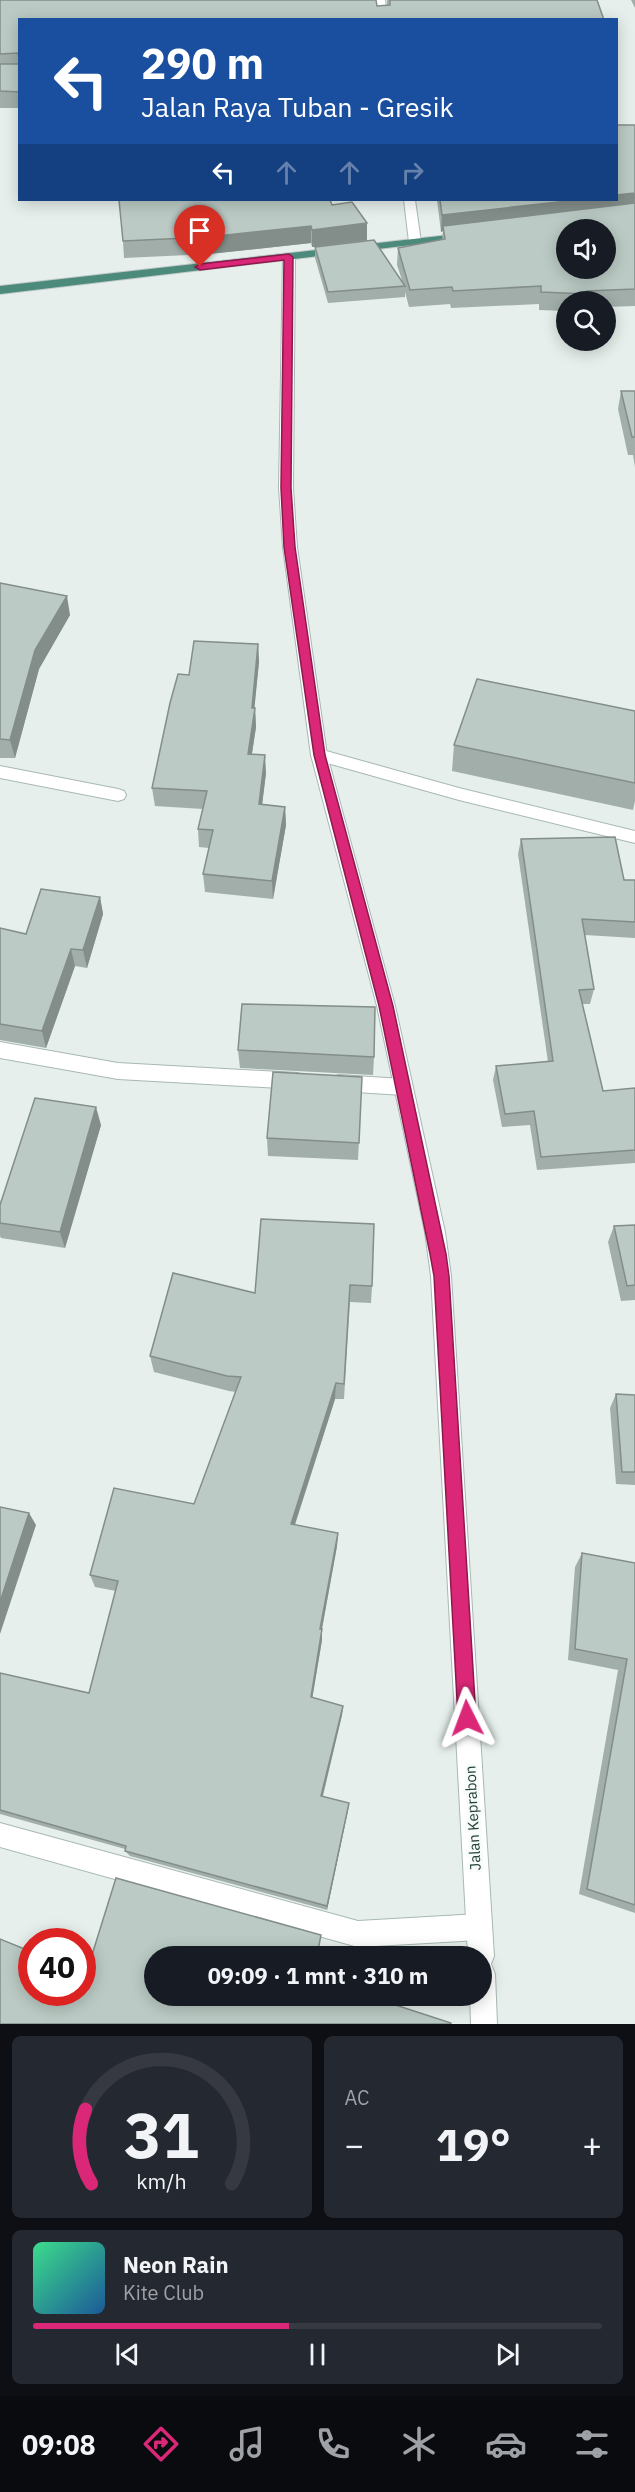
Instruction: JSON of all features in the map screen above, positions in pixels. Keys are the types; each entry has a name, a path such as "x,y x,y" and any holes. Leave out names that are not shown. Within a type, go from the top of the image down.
{"highway":[{"path":"0,290 474,235"}],"street":[{"path":"380,0 383,18"},
{"path":"409,201 415,242"},
{"name":"Jalan Keprabon","path":"289,257 286,488 290,547 320,755 386,1006 435,1232 441,1276 480,1946"},
{"path":"320,755 459,794 635,837"},
{"path":"0,772 118,795"},
{"path":"0,1050 118,1071 404,1087"},
{"path":"0,1835 358,1934 479,1927"},
{"path":"483,2006 484,2024"}],"building":[{"path":"0,0 376,0 377,6 390,5 390,0 597,0 603,18 18,18 18,53 0,54"},
{"path":"0,64 18,64 18,92 0,91"},
{"path":"618,125 635,125 635,193 618,195"},
{"path":"119,201 330,201 332,205 352,202 367,223 312,230 311,226 208,237 123,241"},
{"path":"440,201 567,201 442,215"},
{"path":"635,203 635,289 556,293 541,292 541,286 453,291 452,287 410,290 398,248 445,239 443,226"},
{"path":"374,240 405,286 328,292 315,247"},
{"path":"621,391 635,391 635,437 632,437"},
{"path":"0,583 67,596 35,650 10,740 0,739"},
{"path":"194,641 258,644 252,708 255,708 248,754 265,755 259,804 285,807 272,881 203,874 213,830 198,829 207,791 152,788 178,674 189,675"},
{"path":"477,679 635,711 635,783 454,745"},
{"path":"615,837 624,880 635,880 635,922 582,919 594,989 579,990 603,1091 635,1088 635,1150 541,1157 534,1111 505,1114 496,1066 553,1061 521,839"},
{"path":"41,889 100,897 83,950 71,949 42,1031 0,1024 0,928 26,934"},
{"path":"242,1004 375,1007 374,1057 238,1050"},
{"path":"273,1072 362,1077 359,1143 267,1138"},
{"path":"35,1098 96,1107 60,1232 0,1223 0,1205"},
{"path":"261,1219 374,1224 372,1286 350,1285 344,1384 336,1383 291,1524 338,1533 320,1629 322,1629 311,1697 343,1706 321,1796 349,1803 327,1906 125,1851 126,1846 0,1810 0,1673 89,1693 118,1581 90,1575 114,1488 194,1504 241,1377 227,1376 150,1356 173,1273 255,1293"},
{"path":"635,1225 635,1285 627,1286 614,1226"},
{"path":"616,1394 635,1395 635,1472 622,1472"},
{"path":"0,1507 29,1513 0,1602"},
{"path":"582,1553 635,1563 635,1905 587,1889 627,1659 575,1649"},
{"path":"116,1878 321,1935 319,1946 144,1946 144,2006 399,2006 451,2024 0,2024 0,1939 18,1946 18,2006 96,2006 96,1942"}],"route":[{"path":"200,267 289,257 286,488 290,547 320,755 386,1006 435,1232 441,1276 467,1718"}]}
